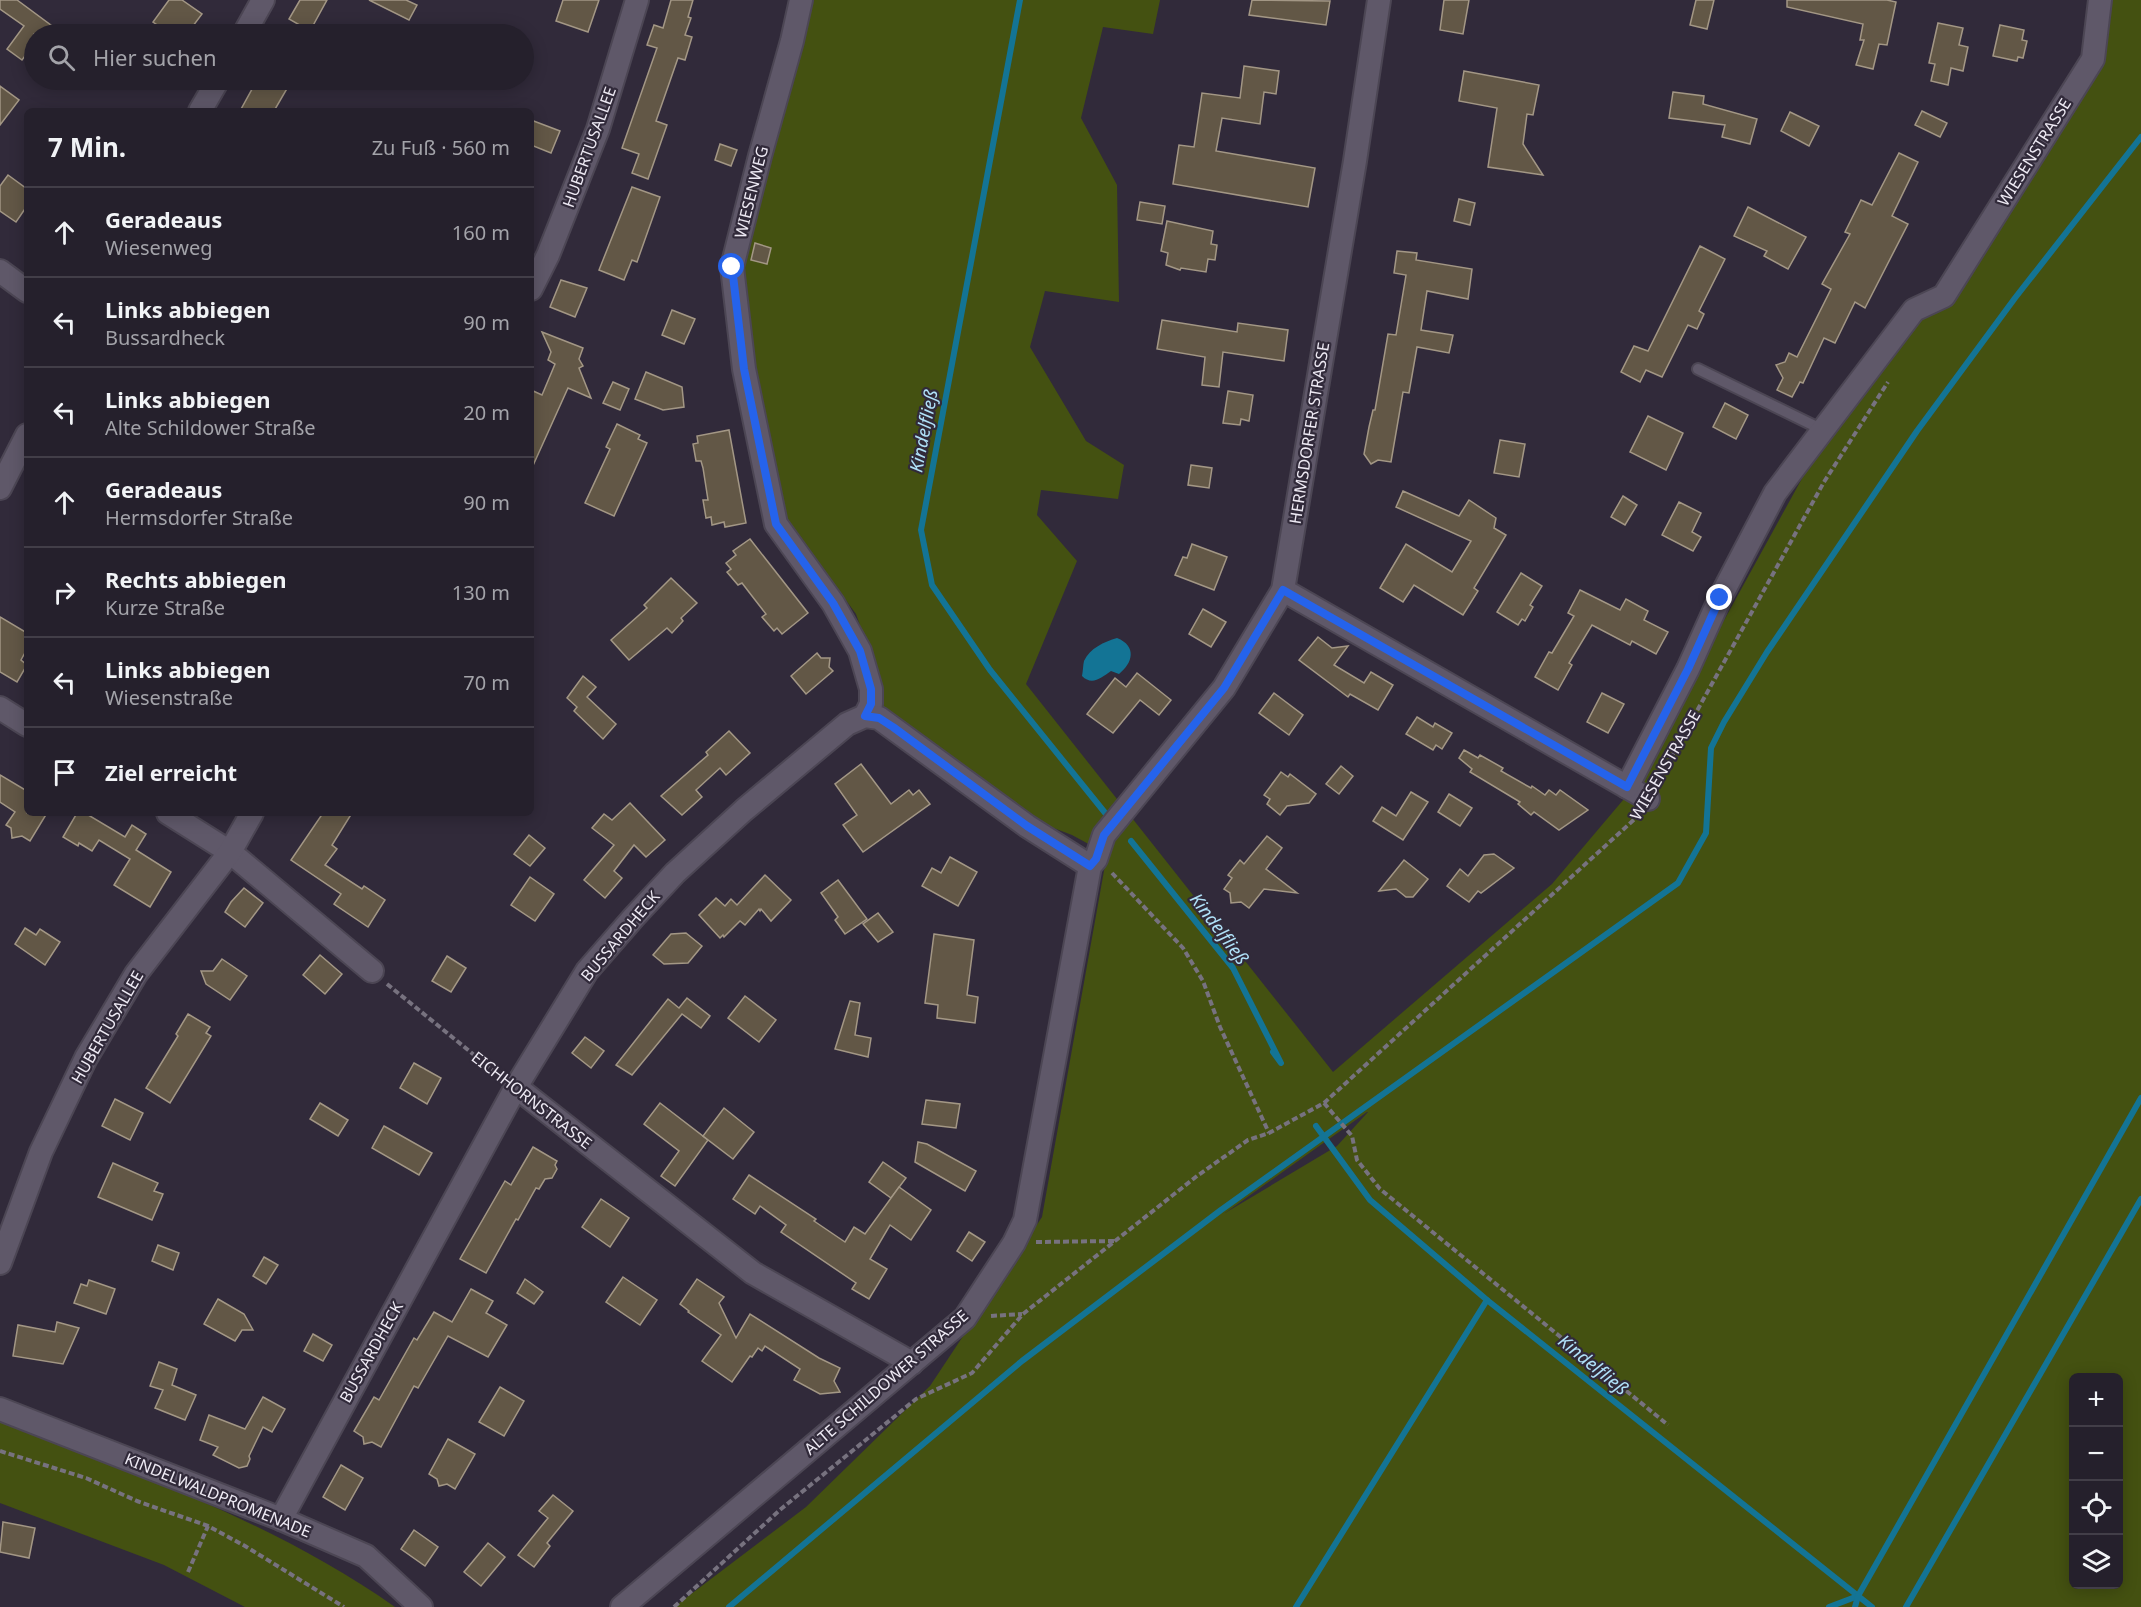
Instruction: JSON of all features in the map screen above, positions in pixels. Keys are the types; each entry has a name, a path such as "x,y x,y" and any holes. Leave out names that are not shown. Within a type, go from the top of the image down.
{"street":[{"path":"249,24 262,0"},
{"name":"HUBERTUSALLEE","path":"534,284 548,255 598,129 637,0"},
{"name":"WIESENWEG","path":"801,0 732,267 744,369 776,524 833,603 860,651 871,689 871,704 865,716"},
{"name":"HERMSDORFER STRASSE","path":"1123,811 1224,688 1283,590 1355,161 1379,0"},
{"name":"WIESENSTRASSE","path":"1627,787 1688,669 1720,598 1775,493 1914,309 1944,296 2093,59 2100,0"},
{"path":"202,108 212,90"},
{"path":"0,271 24,289"},
{"path":"0,488 24,441"},
{"path":"1283,590 1648,799"},
{"path":"0,708 24,723"},
{"path":"865,716 879,718 1027,826 1093,862"},
{"name":"BUSSARDHECK","path":"281,1519 516,1087 587,971 675,873 744,810 847,724 865,716"},
{"name":"ALTE SCHILDOWER STRASSE","path":"622,1607 965,1318 1014,1243 1025,1220 1032,1189 1093,862 1104,835 1123,811"},
{"path":"173,816 230,852 372,971"},
{"name":"HUBERTUSALLEE","path":"0,1263 41,1152 86,1058 136,974 230,852 250,816"},
{"name":"EICHHORNSTRASSE","path":"516,1087 753,1273 912,1363"},
{"name":"KINDELWALDPROMENADE","path":"0,1409 281,1519 366,1556 421,1607"}],"lane":[{"path":"1698,369 1823,430"}],"path":[{"name":"WIESENSTRASSE","path":"674,1607 782,1509 916,1399 972,1373 1023,1314 1197,1176 1248,1140 1269,1133 1324,1103 1636,819 1824,482 1889,382"},
{"path":"1093,862 1128,888 1183,948 1203,981 1220,1027 1269,1133"},
{"name":"EICHHORNSTRASSE","path":"372,971 505,1081 516,1087"},
{"path":"1324,1103 1352,1136 1357,1160 1380,1189 1668,1425"},
{"path":"1014,1243 1116,1241"},
{"path":"0,1451 86,1478 137,1501 208,1526 344,1607"},
{"path":"188,1572 208,1526"}],"green space":[{"path":"804,0 1160,0 1153,34 1103,27 1081,118 1117,185 1119,302 1045,291 1030,347 1086,441 1124,465 1118,499 1041,490 1037,515 1077,561 1026,684 1333,1072 1552,884 1629,793 1827,433 1915,313 1945,306 2100,60 2097,0 2141,0 2141,1607 674,1607 806,1507 930,1386 1042,1217 1107,854 1072,835 1035,821 881,708 870,654 856,614 780,510 740,307 740,263","holes":["1368,1112 1337,1146 1225,1213"]},
{"path":"0,1421 102,1460 253,1525 349,1577 395,1607 245,1607 164,1565 0,1503"}],"water":[{"path":"1117,638 1128,645 1130,650 1130,660 1124,670 1119,674 1111,671 1093,681 1082,676 1084,661 1090,652"}],"building":[{"path":"0,0 17,0 49,24 24,24 24,26 0,9"},
{"path":"169,0 182,0 202,14 194,24 156,24 153,22"},
{"path":"300,0 327,0 314,24 298,24 289,19"},
{"path":"369,0 406,0 417,5 409,20"},
{"path":"563,0 599,0 588,32 556,21"},
{"path":"671,0 693,0 688,17 691,18 685,35 692,37 685,60 678,58 656,121 667,125 648,179 632,173 639,154 622,148 657,48 647,45 654,25 663,28"},
{"path":"1252,0 1330,1 1326,25 1249,15"},
{"path":"1444,0 1469,0 1463,34 1440,30"},
{"path":"1696,0 1714,0 1707,29 1690,25"},
{"path":"1787,0 1887,0 1896,2 1887,45 1879,44 1873,69 1856,65 1864,40 1860,40 1863,24 1787,7"},
{"path":"1938,23 1963,28 1959,45 1968,47 1963,71 1951,68 1948,85 1931,81 1935,64 1929,63"},
{"path":"2000,25 2024,30 2022,40 2027,41 2023,58 2018,57 2017,61 1993,56"},
{"path":"24,26 24,57 22,60 7,49"},
{"path":"1244,66 1279,71 1276,94 1264,92 1260,124 1222,118 1216,151 1315,168 1308,207 1173,184 1179,145 1194,147 1202,93 1240,98"},
{"path":"1464,71 1539,85 1533,115 1527,114 1523,144 1543,175 1488,167 1497,108 1459,101"},
{"path":"0,86 19,100 0,125"},
{"path":"252,90 286,90 276,108 242,108"},
{"path":"1673,92 1704,96 1703,104 1757,119 1750,144 1722,137 1725,125 1669,118"},
{"path":"1922,111 1947,123 1940,137 1915,125"},
{"path":"1790,112 1819,126 1809,146 1781,131"},
{"path":"534,121 560,131 551,153 534,146"},
{"path":"720,144 737,150 731,166 715,160"},
{"path":"1899,153 1918,162 1892,216 1908,224 1865,308 1855,302 1835,343 1824,338 1803,383 1800,382 1792,397 1777,390 1783,378 1776,365 1785,362 1789,353 1797,357 1831,289 1822,284 1850,234 1845,232 1861,200 1872,205"},
{"path":"8,175 24,187 24,210 16,222 0,211 0,186"},
{"path":"632,187 660,197 637,262 632,260 624,280 599,270"},
{"path":"1459,199 1475,203 1470,225 1454,221"},
{"path":"1140,202 1165,206 1162,224 1137,220"},
{"path":"1748,207 1806,237 1788,269 1764,256 1767,251 1734,236"},
{"path":"1167,221 1213,231 1211,244 1217,245 1215,260 1208,259 1206,272 1181,268 1180,270 1166,265 1168,253 1161,251"},
{"path":"755,243 771,248 767,264 751,260"},
{"path":"1700,246 1725,259 1699,311 1704,314 1697,329 1688,325 1662,377 1646,370 1640,382 1621,372 1634,346 1648,351"},
{"path":"1397,251 1417,253 1416,260 1472,269 1468,299 1427,291 1421,330 1453,335 1449,353 1417,347 1409,393 1403,392 1391,462 1378,460 1371,464 1364,454 1369,427 1373,410 1375,410 1388,334 1396,335 1406,275 1394,273"},
{"path":"561,280 587,288 575,317 550,307"},
{"path":"672,310 695,319 684,344 662,335"},
{"path":"1162,320 1237,332 1238,323 1288,330 1284,361 1223,352 1219,387 1202,385 1205,357 1157,349"},
{"path":"542,332 583,348 579,359 583,366 579,368 591,398 568,388 534,463 534,391 542,395 555,364 548,360 551,352"},
{"path":"646,372 682,387 684,407 663,410 635,399"},
{"path":"613,382 629,389 620,410 603,403"},
{"path":"1228,391 1253,395 1249,421 1241,419 1240,425 1223,423"},
{"path":"1725,403 1748,415 1736,439 1713,427"},
{"path":"1648,416 1683,433 1666,470 1630,452"},
{"path":"617,424 640,435 638,439 647,443 614,516 585,503 610,449 606,447"},
{"path":"729,430 746,523 725,527 724,522 712,525 711,517 706,518 703,500 708,500 703,468 701,461 696,461 693,444 698,443 697,436"},
{"path":"1500,440 1525,444 1519,477 1494,473"},
{"path":"1191,465 1212,468 1209,488 1188,485"},
{"path":"1403,491 1459,516 1469,500 1496,518 1494,528 1506,535 1474,588 1478,591 1463,615 1414,585 1403,602 1380,588 1406,544 1452,572 1471,541 1396,507"},
{"path":"1623,496 1637,505 1625,525 1611,517"},
{"path":"1679,502 1701,513 1692,532 1701,537 1693,551 1662,535"},
{"path":"750,539 808,613 782,634 777,628 774,631 762,617 766,614 742,583 738,585 727,572 731,569 726,563 736,555 733,551"},
{"path":"1192,544 1227,557 1214,590 1175,575 1183,557 1187,558"},
{"path":"1521,573 1542,586 1530,605 1533,607 1525,621 1522,619 1518,625 1497,612"},
{"path":"671,578 697,603 681,618 683,621 672,633 667,628 629,660 611,640 647,608 644,605"},
{"path":"1580,590 1620,610 1626,599 1648,611 1644,620 1668,632 1656,654 1632,641 1630,645 1592,625 1569,663 1572,665 1558,690 1535,677 1574,616 1568,613"},
{"path":"1203,609 1226,622 1211,647 1189,634"},
{"path":"0,617 24,631 24,654 21,660 24,662 24,670 17,682 0,672"},
{"path":"1318,637 1332,648 1348,646 1334,665 1364,683 1371,672 1393,685 1378,710 1350,694 1348,697 1299,660"},
{"path":"817,653 821,658 830,658 829,667 833,671 806,694 791,676"},
{"path":"1137,673 1171,700 1159,715 1140,700 1113,733 1087,714 1115,678 1126,687"},
{"path":"583,676 596,687 587,697 616,724 603,739 574,711 577,707 567,698"},
{"path":"1274,693 1303,715 1289,735 1259,713"},
{"path":"1602,693 1624,704 1608,733 1587,722"},
{"path":"1417,717 1433,727 1435,723 1452,733 1442,749 1436,745 1433,750 1406,734"},
{"path":"729,731 750,753 726,775 720,768 696,790 702,797 682,815 661,796 708,755 706,752"},
{"path":"1464,750 1478,758 1480,755 1503,768 1501,771 1545,795 1549,790 1556,795 1560,790 1588,810 1559,830 1534,812 1531,815 1518,804 1520,802 1470,772 1472,769 1459,758"},
{"path":"861,764 891,804 909,790 913,795 919,790 930,804 863,852 843,825 857,815 835,784"},
{"path":"1341,766 1353,776 1339,794 1326,784"},
{"path":"1281,772 1288,777 1290,774 1316,794 1309,803 1287,806 1280,815 1267,804 1270,799 1264,795"},
{"path":"0,775 24,789 24,816 45,816 30,841 22,836 12,838 11,828 6,825 15,812 0,802"},
{"path":"1411,792 1428,802 1403,840 1373,821 1382,807 1396,816"},
{"path":"1449,794 1472,808 1460,826 1438,812"},
{"path":"630,803 665,840 646,857 634,845 614,871 622,878 605,898 584,880 614,845 592,828 604,814 612,820"},
{"path":"75,816 90,816 125,837 132,825 146,834 136,850 171,872 150,907 114,885 130,859 99,840 92,851 63,837"},
{"path":"321,816 350,816 332,845 337,849 325,865 362,889 364,886 385,900 368,927 334,904 341,894 291,860"},
{"path":"529,835 545,848 530,866 514,854"},
{"path":"1267,836 1282,848 1266,869 1297,893 1264,889 1249,908 1241,902 1231,903 1230,893 1224,889 1232,878 1228,875 1240,860 1244,864"},
{"path":"1494,854 1514,868 1481,893 1478,891 1469,902 1447,886 1460,869 1468,876 1484,855"},
{"path":"950,857 977,872 958,906 922,886 932,868 941,873"},
{"path":"1404,860 1428,879 1413,897 1406,897 1396,889 1379,891"},
{"path":"765,875 791,900 771,921 759,909 745,925 740,921 724,937 723,935 720,938 699,915 716,898 725,906 731,899 737,905"},
{"path":"530,877 554,894 535,921 511,905"},
{"path":"838,880 867,919 845,934 835,920 838,917 821,893"},
{"path":"244,888 263,903 245,927 225,912"},
{"path":"878,913 893,932 878,942 863,924"},
{"path":"25,928 36,935 40,929 60,942 45,965 15,944"},
{"path":"686,933 702,946 688,963 664,964 653,955 671,934"},
{"path":"934,934 974,940 967,995 978,997 975,1023 937,1018 938,1005 925,1003"},
{"path":"320,955 342,974 325,994 303,975"},
{"path":"447,956 466,968 451,992 432,981"},
{"path":"222,959 247,976 230,1000 206,984 201,971 213,971"},
{"path":"745,996 776,1020 759,1042 728,1018"},
{"path":"687,998 710,1016 701,1028 682,1014 632,1075 616,1065 668,999 679,1008"},
{"path":"850,1001 860,1003 855,1035 871,1038 868,1057 835,1049"},
{"path":"188,1014 210,1027 206,1033 211,1036 170,1103 146,1088 178,1036 176,1034"},
{"path":"585,1037 604,1051 591,1068 572,1053"},
{"path":"414,1063 441,1078 427,1104 400,1088"},
{"path":"115,1099 143,1113 130,1140 102,1126"},
{"path":"926,1100 960,1104 956,1128 922,1124"},
{"path":"320,1103 348,1120 338,1136 310,1119"},
{"path":"660,1103 708,1140 675,1186 661,1176 679,1151 644,1124"},
{"path":"724,1108 754,1132 733,1159 703,1136"},
{"path":"384,1126 432,1153 419,1175 372,1148"},
{"path":"918,1142 927,1144 976,1171 965,1191 915,1162"},
{"path":"533,1147 557,1161 555,1165 557,1169 552,1178 545,1179 539,1189 536,1188 486,1273 460,1259 505,1181 511,1185"},
{"path":"883,1162 906,1178 891,1198 869,1182"},
{"path":"113,1163 158,1183 154,1191 163,1194 152,1220 98,1197"},
{"path":"749,1175 816,1219 814,1221 845,1242 854,1227 865,1234 899,1187 931,1210 911,1240 890,1225 870,1259 887,1269 869,1299 852,1289 856,1283 781,1232 786,1225 760,1206 755,1214 733,1199"},
{"path":"601,1199 629,1218 610,1247 582,1227"},
{"path":"969,1232 985,1242 972,1261 957,1251"},
{"path":"158,1245 179,1253 173,1270 152,1261"},
{"path":"264,1257 278,1265 266,1284 253,1276"},
{"path":"623,1277 657,1300 640,1325 606,1302"},
{"path":"525,1279 543,1292 534,1304 517,1293"},
{"path":"697,1279 724,1297 719,1303 736,1338 750,1314 819,1358 840,1368 834,1381 840,1392 820,1394 794,1380 800,1369 765,1346 762,1351 758,1348 752,1357 750,1356 732,1382 702,1361 721,1335 680,1304"},
{"path":"89,1280 115,1289 106,1314 74,1303 81,1284 87,1286"},
{"path":"471,1289 493,1301 486,1313 507,1325 488,1357 448,1336 418,1388 414,1386 381,1447 372,1442 364,1444 363,1437 354,1431 374,1397 379,1400 414,1338 417,1340 434,1312 452,1322"},
{"path":"218,1299 244,1314 253,1330 242,1330 235,1341 204,1324"},
{"path":"57,1322 79,1328 63,1364 13,1356 18,1325 55,1332"},
{"path":"313,1334 332,1345 323,1361 304,1351"},
{"path":"159,1362 177,1369 172,1385 196,1395 185,1420 155,1408 163,1390 150,1386"},
{"path":"500,1387 524,1401 504,1436 479,1422"},
{"path":"263,1397 285,1409 272,1432 263,1427 249,1456 247,1466 239,1468 213,1455 218,1447 200,1440 209,1415 245,1429"},
{"path":"448,1439 475,1454 455,1489 447,1484 439,1486 437,1479 429,1474"},
{"path":"341,1465 363,1478 345,1510 323,1497"},
{"path":"553,1495 573,1511 547,1543 550,1546 534,1567 518,1555 548,1518 539,1511"},
{"path":"3,1522 35,1528 29,1558 0,1552"},
{"path":"414,1530 438,1547 425,1566 401,1549"},
{"path":"488,1543 505,1557 481,1586 464,1572"}],"waterway":[{"name":"Kindelfließ","path":"1020,0 921,530 932,585 990,670 1106,814"},
{"path":"729,1607 1022,1361 1221,1210 1678,883 1706,833 1711,748 1724,722 1767,652 1917,431 2015,298 2141,137"},
{"name":"Kindelfließ","path":"1131,841 1233,968 1281,1063 1273,1052"},
{"path":"1855,1607 1858,1596 2141,1098"},
{"name":"Kindelfließ","path":"1316,1126 1370,1200 1487,1300 1872,1607"},
{"path":"1906,1607 2141,1199"},
{"path":"1296,1607 1487,1300"},
{"path":"1829,1607 1858,1596"}],"route":[{"path":"732,267 744,369 773,514 776,524 833,603 860,651 871,689 871,704 865,716 879,718 893,727 1027,826 1090,866 1096,859 1104,835 1224,688 1283,590 1627,787 1688,669 1720,598"}]}
